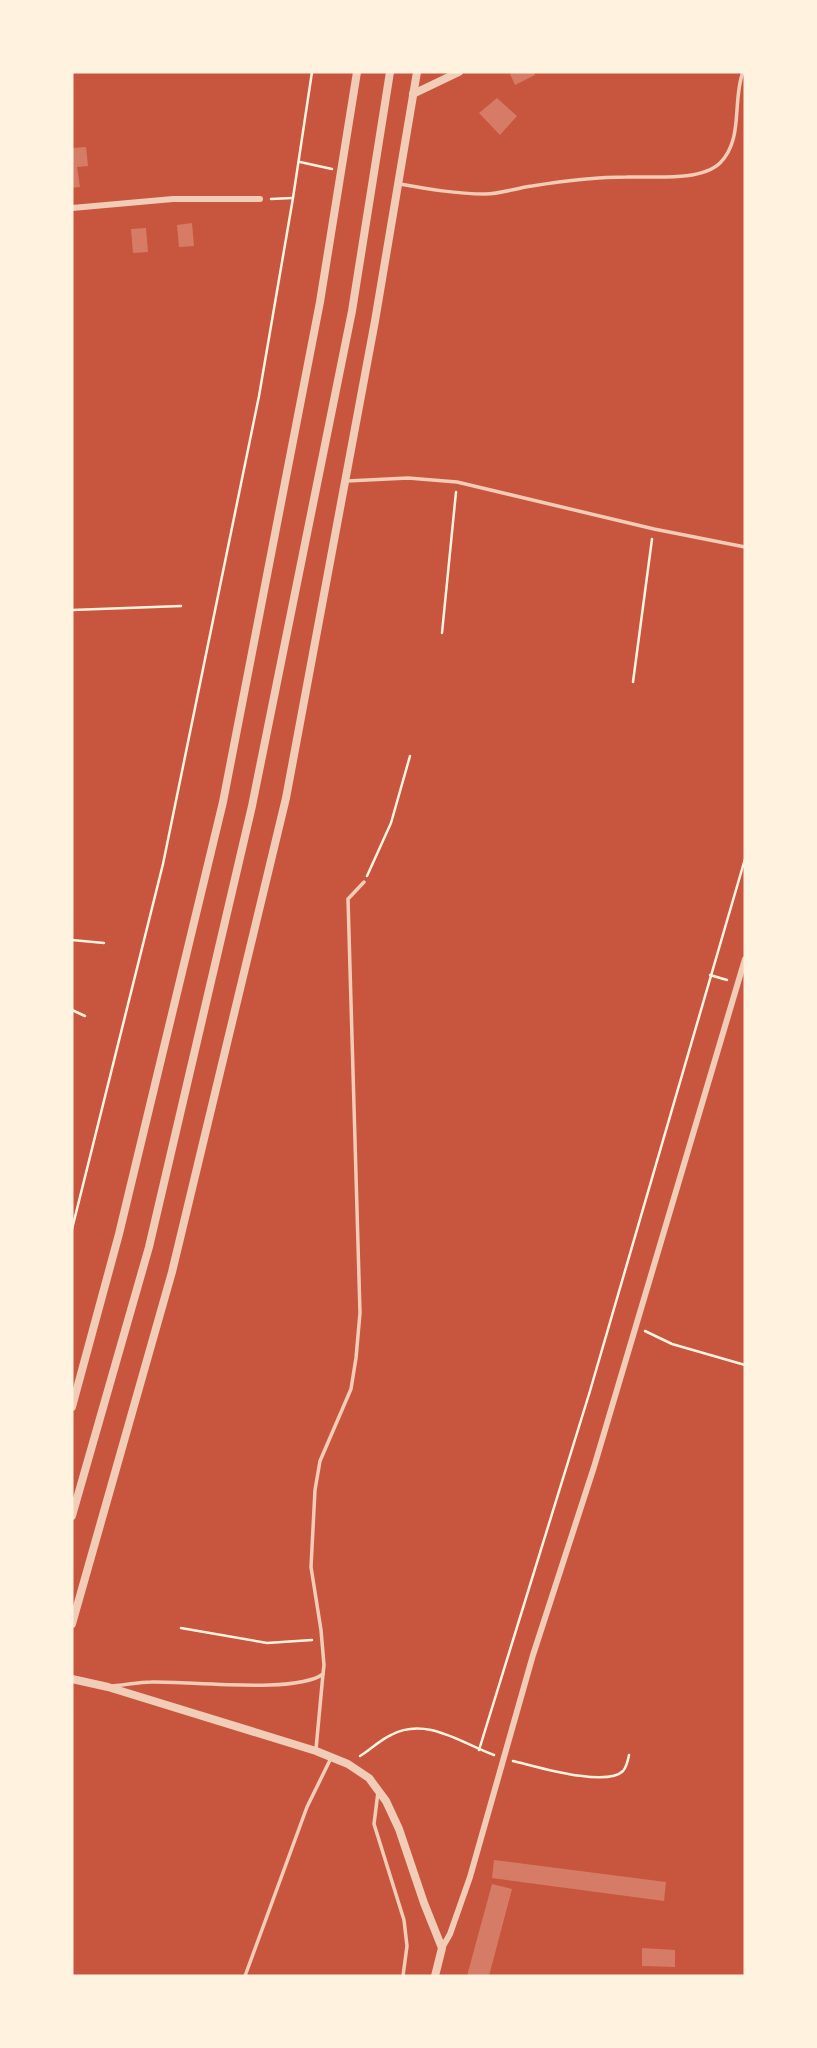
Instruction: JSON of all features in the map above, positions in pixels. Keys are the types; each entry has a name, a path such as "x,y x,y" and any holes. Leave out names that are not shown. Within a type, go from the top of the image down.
{"street":[{"path":"72,1407 119,1234 223,802 317,316 357,72"},
{"path":"72,1516 149,1247 252,806 352,311 390,72"},
{"path":"72,1624 172,1272 280,825 345,481 417,72"},
{"path":"413,94 459,72"},
{"path":"72,208 173,199 260,199"},
{"path":"435,1976 442,1948 450,1934 470,1877 533,1655 594,1467 745,959"},
{"path":"72,1679 108,1687 332,1756 369,1778 386,1801 399,1829 442,1948"}],"lane":[{"path":"398,184 441,192 486,194 581,179 676,177 705,172 719,164 727,153 736,123 743,72"},
{"path":"345,481 408,478 457,482 654,529 745,547"},
{"path":"316,1751 323,1674 322,1639 311,1567 315,1490 320,1461 351,1389 360,1313 348,899 364,882"},
{"path":"108,1687 149,1682 254,1685 305,1683 316,1680 323,1674"},
{"path":"245,1976 307,1807 332,1756"},
{"path":"378,1790 374,1824 404,1920 407,1946 403,1976"}],"path":[{"path":"72,1229 163,864 259,396 312,72"},
{"path":"299,162 342,171"},
{"path":"260,199 293,198"},
{"path":"442,634 457,482"},
{"path":"633,682 654,529"},
{"path":"72,610 181,606"},
{"path":"364,882 390,824 410,756"},
{"path":"479,1750 590,1391 745,859"},
{"path":"72,940 104,943"},
{"path":"710,975 738,983"},
{"path":"72,1010 85,1016"},
{"path":"636,1326 672,1344 745,1365"},
{"path":"181,1628 267,1643 322,1639"},
{"path":"348,1764 392,1734 417,1728 443,1733 503,1759 569,1775 616,1775 623,1771 629,1755"}],"building":[{"path":"534,72 535,75 515,85 510,74"},
{"path":"497,98 517,116 500,135 479,113"},
{"path":"86,147 88,166 77,167 80,187 72,188 72,148"},
{"path":"192,223 194,246 179,247 177,225"},
{"path":"146,228 148,252 133,253 131,229"},
{"path":"494,1860 666,1882 664,1901 492,1878"},
{"path":"492,1884 512,1889 489,1976 467,1976"},
{"path":"642,1948 675,1950 675,1967 642,1966"}]}
